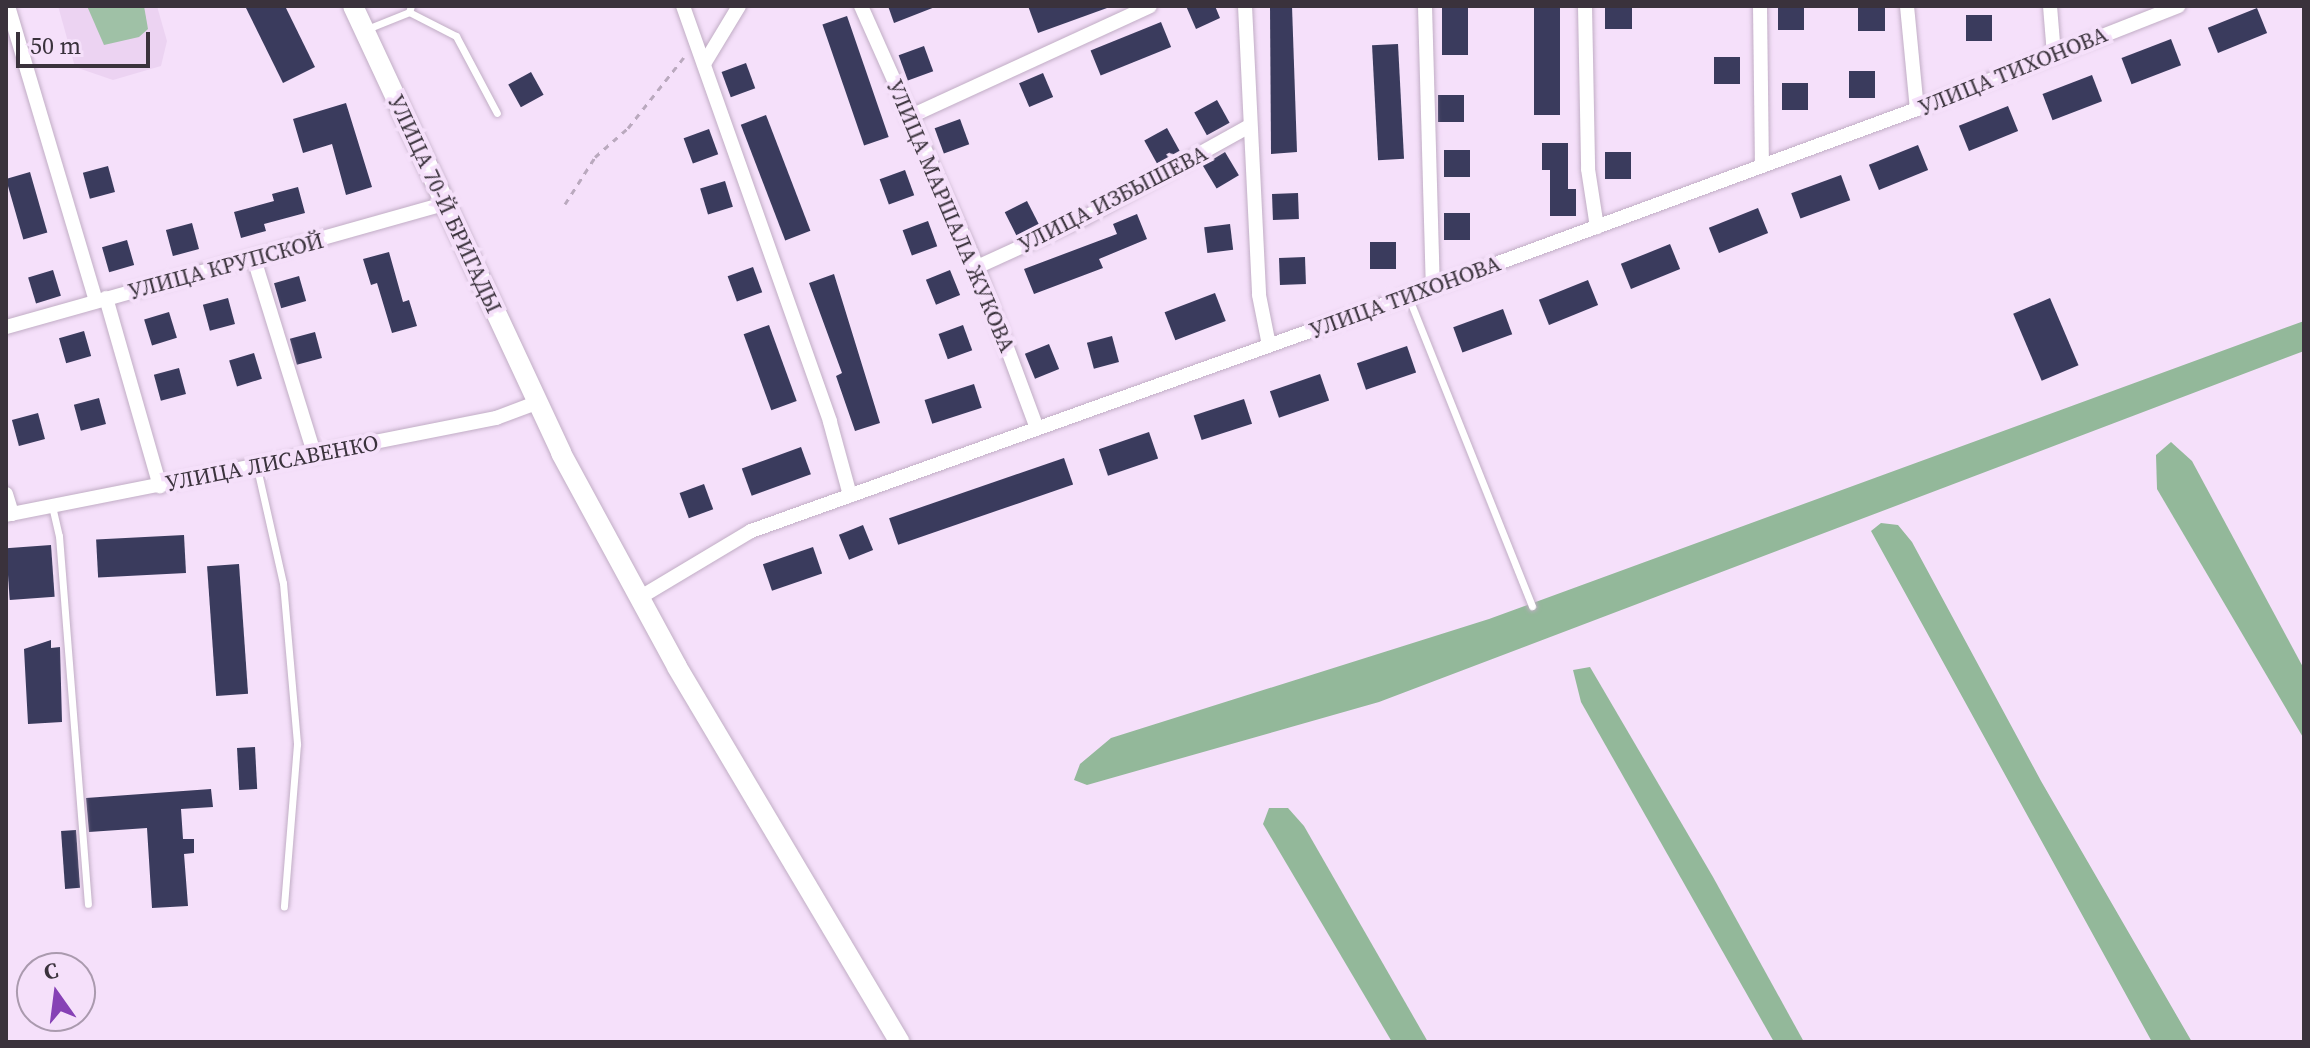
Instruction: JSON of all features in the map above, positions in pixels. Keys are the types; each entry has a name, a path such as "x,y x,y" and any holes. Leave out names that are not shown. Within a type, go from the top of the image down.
{"main road":[{"name":"УЛИЦА 70-Й БРИГАДЫ","path":"353,6 536,403 639,598 900,1042"}],"street":[{"path":"8,6 160,486"},
{"path":"683,6 826,408 850,495"},
{"path":"704,64 739,6"},
{"name":"УЛИЦА МАРШАЛА ЖУКОВА","path":"861,6 977,267 1037,428"},
{"path":"909,117 1150,6"},
{"path":"1245,6 1248,127 1259,295 1269,345"},
{"path":"1425,6 1433,287"},
{"path":"1585,6 1588,169 1597,227"},
{"path":"1760,6 1762,166"},
{"path":"1907,6 1917,109"},
{"path":"2050,6 2054,55"},
{"name":"УЛИЦА ТИХОНОВА","path":"639,598 719,546 850,495 1597,227 1917,109 2178,6"},
{"name":"УЛИЦА ИЗБЫШЕВА","path":"977,267 1086,217 1248,127"},
{"name":"УЛИЦА КРУПСКОЙ","path":"6,327 445,204"},
{"path":"254,259 315,456"},
{"name":"УЛИЦА ЛИСАВЕНКО","path":"9,514 257,468 496,418 536,403"},
{"path":"6,494 9,514"}],"lane":[{"path":"364,30 410,9 456,36 497,113"},
{"path":"1408,296 1532,606"},
{"path":"257,468 283,583 297,744 284,906"},
{"path":"52,506 59,536 88,904"}],"path":[{"path":"565,204 595,157 628,128 696,42"}],"shaded area":[{"path":"58,6 157,6 167,41 161,66 113,80 75,67"}],"green space":[{"path":"87,6 144,6 148,29 139,37 104,45"},
{"path":"2304,321 2304,351 1379,702 1087,785 1074,780 1080,764 1111,738 1489,619"},
{"path":"2171,442 2192,461 2304,669 2304,739 2157,489 2156,455"},
{"path":"1881,523 1898,525 1912,542 2041,781 2192,1042 2152,1042 1871,531"},
{"path":"1590,667 1713,877 1804,1042 1774,1042 1581,702 1573,670"},
{"path":"1269,808 1288,808 1304,826 1428,1042 1392,1042 1263,824"}],"building":[{"path":"245,6 285,6 315,67 283,83"},
{"path":"888,6 935,6 935,7 894,23"},
{"path":"1028,6 1107,6 1107,8 1038,33"},
{"path":"1186,6 1215,6 1220,18 1196,29"},
{"path":"1270,6 1292,6 1297,152 1271,154"},
{"path":"1442,6 1468,6 1468,55 1442,55"},
{"path":"1534,6 1560,6 1560,115 1534,115"},
{"path":"1605,6 1632,6 1632,29 1605,29"},
{"path":"1778,6 1804,6 1804,30 1778,30"},
{"path":"1858,6 1885,6 1885,31 1858,31"},
{"path":"2257,8 2267,33 2218,53 2208,28"},
{"path":"1966,15 1992,15 1992,41 1966,41"},
{"path":"847,16 889,137 864,145 822,24"},
{"path":"1161,22 1171,47 1101,76 1091,50"},
{"path":"2171,39 2181,65 2132,84 2122,58"},
{"path":"1398,44 1404,159 1378,160 1372,45"},
{"path":"924,46 933,71 908,81 899,55"},
{"path":"1714,57 1740,57 1740,84 1714,84"},
{"path":"746,63 755,88 731,97 722,72"},
{"path":"1849,71 1875,71 1875,98 1849,98"},
{"path":"531,72 544,95 521,107 508,85"},
{"path":"1043,73 1053,97 1029,107 1019,83"},
{"path":"2092,75 2102,101 2053,120 2043,94"},
{"path":"1782,83 1808,83 1808,110 1782,110"},
{"path":"1438,95 1464,95 1464,122 1438,122"},
{"path":"1217,100 1230,123 1207,135 1194,113"},
{"path":"346,103 372,187 346,195 332,144 303,153 293,119"},
{"path":"2008,106 2018,131 1969,151 1959,126"},
{"path":"766,115 810,231 785,240 741,125"},
{"path":"960,119 969,144 944,154 935,128"},
{"path":"1167,128 1180,151 1157,163 1144,141"},
{"path":"709,129 718,154 693,164 684,138"},
{"path":"1542,143 1568,143 1568,189 1576,189 1576,216 1550,216 1550,170 1542,170"},
{"path":"1918,145 1928,170 1879,190 1869,165"},
{"path":"1444,150 1470,150 1470,177 1444,177"},
{"path":"1225,152 1239,175 1217,189 1203,165"},
{"path":"1605,152 1631,152 1631,179 1605,179"},
{"path":"108,166 115,192 90,199 83,173"},
{"path":"905,170 914,195 889,205 880,179"},
{"path":"30,172 47,233 23,239 6,179"},
{"path":"1841,175 1850,200 1800,218 1791,193"},
{"path":"725,181 733,207 708,214 700,189"},
{"path":"298,187 305,213 264,224 266,231 241,238 234,212 274,201 272,194"},
{"path":"1298,193 1299,219 1273,220 1272,194"},
{"path":"1027,201 1039,225 1017,236 1005,212"},
{"path":"1758,208 1768,233 1719,253 1709,228"},
{"path":"1444,213 1470,213 1470,240 1444,240"},
{"path":"1137,214 1147,239 1099,259 1103,268 1034,294 1024,269 1117,234 1113,224"},
{"path":"928,221 937,246 912,256 903,230"},
{"path":"192,223 199,249 173,256 166,230"},
{"path":"1230,224 1233,250 1207,253 1204,227"},
{"path":"127,240 134,265 109,272 102,247"},
{"path":"1370,242 1396,242 1396,269 1370,269"},
{"path":"1670,244 1680,269 1631,289 1621,264"},
{"path":"389,252 403,302 409,300 417,326 392,333 377,283 371,285 363,259"},
{"path":"1305,257 1306,284 1280,285 1279,258"},
{"path":"753,267 762,292 737,302 728,276"},
{"path":"53,270 61,296 36,303 28,278"},
{"path":"950,270 960,295 936,305 926,280"},
{"path":"834,274 880,423 855,431 836,376 842,373 809,283"},
{"path":"299,276 306,301 281,308 274,283"},
{"path":"1588,280 1598,305 1549,325 1539,300"},
{"path":"1215,293 1226,321 1175,340 1165,312"},
{"path":"228,298 235,324 210,331 203,305"},
{"path":"2050,298 2079,365 2042,381 2013,314"},
{"path":"1503,309 1512,334 1462,352 1453,327"},
{"path":"169,312 177,338 152,345 144,320"},
{"path":"769,325 797,401 771,410 744,334"},
{"path":"963,325 972,350 948,359 939,334"},
{"path":"84,331 91,356 66,363 59,338"},
{"path":"315,332 322,358 297,365 290,339"},
{"path":"1112,336 1119,362 1094,369 1087,343"},
{"path":"1049,344 1059,369 1035,379 1025,354"},
{"path":"1407,346 1416,372 1366,390 1357,363"},
{"path":"254,353 262,379 237,386 229,361"},
{"path":"179,368 186,394 161,401 154,375"},
{"path":"1320,374 1329,400 1279,418 1270,391"},
{"path":"974,384 982,408 932,424 925,400"},
{"path":"99,398 106,424 81,431 74,405"},
{"path":"1244,399 1252,424 1202,440 1194,415"},
{"path":"38,413 45,439 19,446 12,420"},
{"path":"1149,432 1158,458 1108,476 1099,449"},
{"path":"801,447 811,474 752,496 742,469"},
{"path":"1064,458 1073,484 898,545 889,518"},
{"path":"704,484 713,509 689,518 680,493"},
{"path":"863,525 873,550 849,560 839,535"},
{"path":"184,535 186,573 98,578 96,540"},
{"path":"51,545 55,597 10,600 6,548"},
{"path":"813,547 822,573 772,591 763,564"},
{"path":"239,564 248,694 216,696 207,566"},
{"path":"51,640 51,648 60,647 62,722 28,724 24,649"},
{"path":"255,747 257,789 239,790 237,748"},
{"path":"211,789 213,807 181,809 183,839 194,839 194,853 184,854 188,906 152,908 147,828 89,832 86,798"},
{"path":"76,830 80,888 65,889 61,831"}]}
